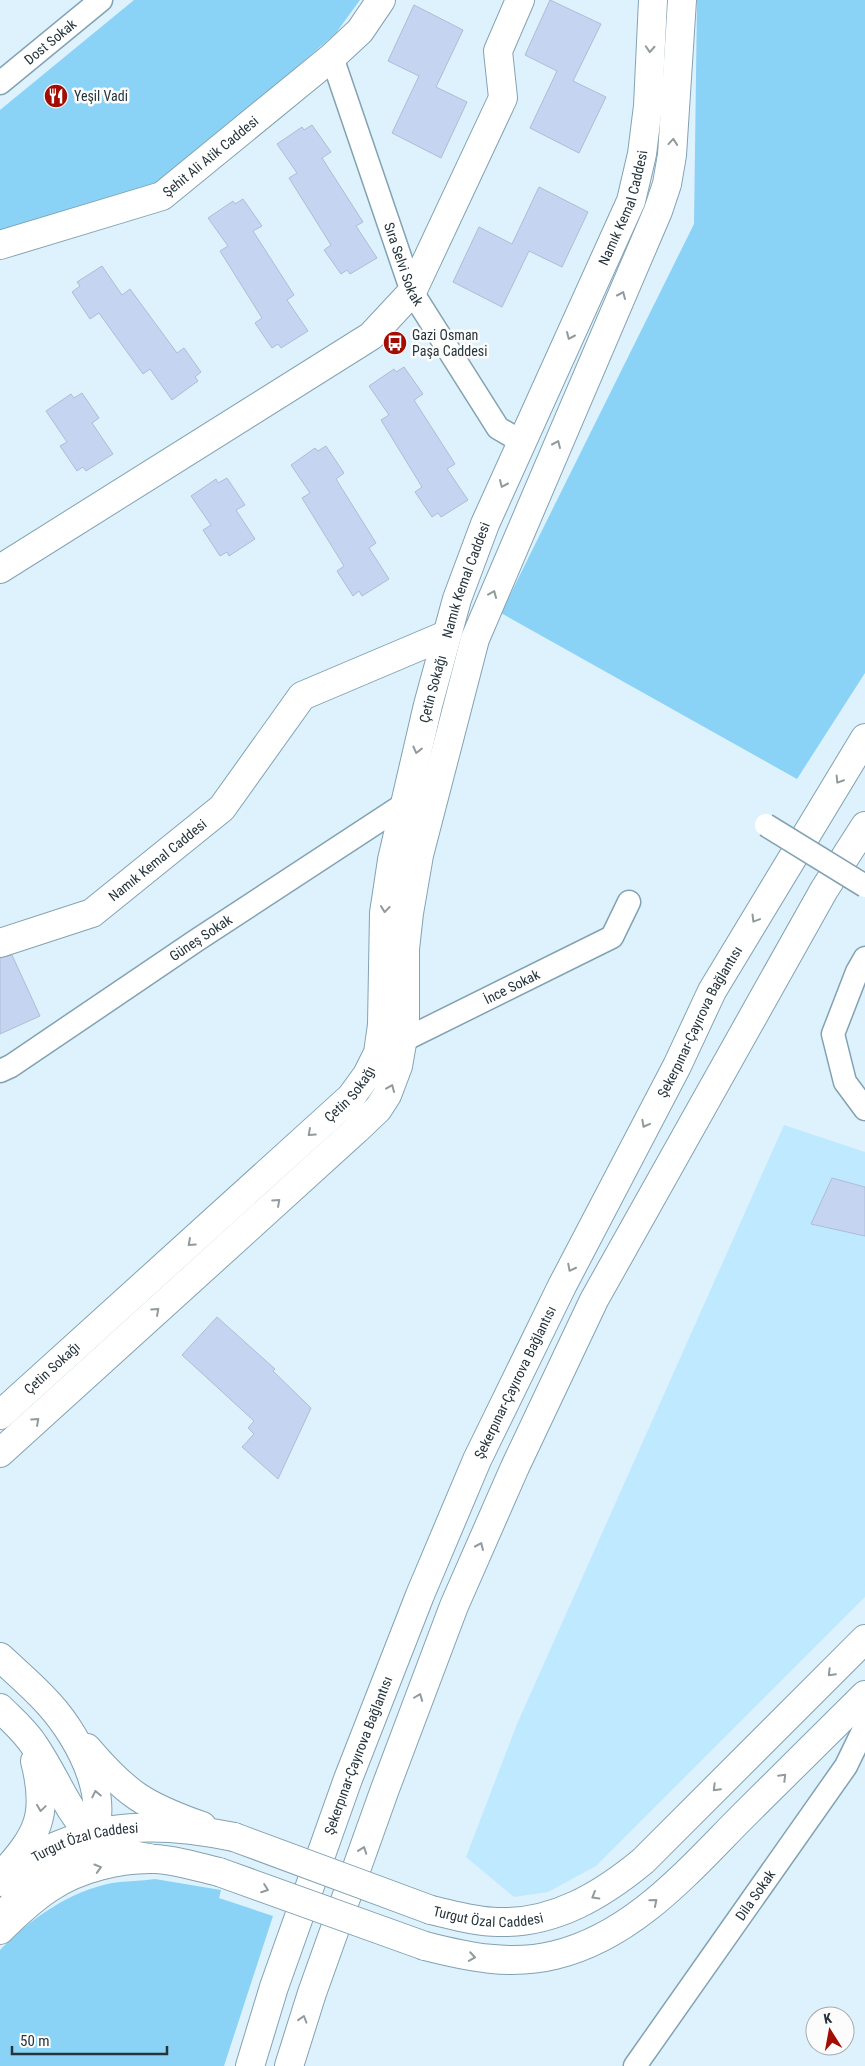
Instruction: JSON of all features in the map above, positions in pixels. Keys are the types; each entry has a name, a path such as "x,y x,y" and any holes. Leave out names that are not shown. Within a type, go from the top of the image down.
{"main road":[{"name":"Şehit Ali Atik Caddesi","path":"0,244 162,196 332,57 360,31 381,0"},
{"path":"0,569 371,336 412,292 503,98 498,51 520,0"},
{"name":"Namık Kemal Caddesi","path":"0,943 92,913 222,808 302,696 446,635 469,563 631,202 642,154 653,0"},
{"path":"0,1453 378,1109 394,1081 405,1026 405,949 419,855 475,639 658,211 667,184 672,155 682,0"},
{"name":"Çetin Sokağı","path":"0,1416 351,1097 367,1075 378,1053 382,1026 384,913 403,806 446,635"},
{"name":"Şekerpınar-Çayırova Bağlantısı","path":"250,2066 274,1987 348,1779 420,1595 477,1460 562,1286 676,1066 712,991 865,738"},
{"path":"289,2066 312,1993 385,1788 454,1606 514,1466 594,1300 819,899 865,826"},
{"name":"Turgut Özal Caddesi","path":"0,1882 31,1858 53,1847 114,1828 163,1826 202,1830 234,1838 431,1910 467,1919 500,1923 528,1920 557,1913 583,1903 612,1886 643,1861 865,1639"},
{"path":"0,1657 49,1703 104,1768 135,1796 165,1813 234,1838"},
{"name":"Turgut Özal Caddesi","path":"0,1930 28,1903 50,1887 74,1875 129,1860 156,1859 219,1872 425,1946 462,1956 492,1960 519,1960 555,1956 586,1945 611,1933 637,1916 679,1880 865,1695"},
{"path":"4,1712 34,1744 70,1810 92,1834 121,1852 156,1859"},
{"path":"0,1877 32,1838 39,1818 42,1800 35,1760 26,1741 4,1712"},
{"path":"0,1922 30,1885 81,1852 92,1834 98,1805 93,1781 80,1752 60,1717"}],"street":[{"name":"Dost Sokak","path":"0,83 101,0"},
{"name":"Sıra Selvi Sokak","path":"332,57 412,292 498,428 522,442"},
{"name":"Güneş Sokak","path":"0,1071 11,1066 197,940 403,806"},
{"path":"766,824 865,886"},
{"name":"İnce Sokak","path":"378,1053 612,937 629,902"},
{"path":"865,958 857,972 834,1034 845,1082 865,1109"},
{"name":"Dila Sokak","path":"635,2066 846,1766 864,1728"}],"shaded area":[{"path":"134,0 360,0 336,33 160,186 0,236 0,110"},
{"path":"697,0 865,0 865,673 797,779 501,613 694,224"},
{"path":"784,1125 865,1152 865,1597 596,1866 548,1892 514,1897 466,1857 517,1724"},
{"path":"155,1879 221,1890 219,1898 273,1916 224,2066 0,2066 0,1950 38,1917 81,1892 112,1883"}],"building":[{"path":"550,0 601,24 573,81 606,97 579,153 530,128 557,71 525,55"},
{"path":"414,5 463,30 436,87 467,102 441,158 392,133 419,76 388,61"},
{"path":"312,125 331,152 322,158 363,222 356,226 377,258 350,274 347,270 341,274 324,250 331,245 289,178 297,173 277,144 302,127 304,130"},
{"path":"539,187 588,212 562,267 529,251 502,307 453,282 479,227 512,244"},
{"path":"243,199 262,226 253,231 294,295 287,300 308,331 281,348 278,344 272,348 255,323 262,318 220,251 228,246 208,218 233,201 235,204"},
{"path":"102,266 122,295 130,289 177,353 184,348 201,372 195,377 198,381 172,400 150,369 143,374 99,313 90,319 72,292 80,286 77,282"},
{"path":"404,367 423,394 414,400 455,464 447,469 468,500 441,517 438,513 432,517 415,492 422,487 381,420 389,415 369,386 394,369 396,372"},
{"path":"82,393 99,418 92,423 113,454 86,471 83,467 77,471 60,446 67,442 46,411 71,394 74,398"},
{"path":"326,446 344,473 336,479 376,543 369,548 389,579 362,596 359,591 353,596 337,571 344,566 302,498 310,493 291,465 315,448 318,451"},
{"path":"227,478 245,505 236,510 255,539 229,556 227,552 220,556 203,530 211,525 191,496 216,479 218,483"},
{"path":"12,955 40,1016 0,1034 0,958"},
{"path":"832,1178 865,1187 865,1236 811,1224"},
{"path":"217,1317 275,1369 273,1371 311,1408 278,1479 242,1447 254,1434 248,1428 254,1421 182,1355"}],"place":[{"name":"Yeşil Vadi","path":"56,96"},
{"name":"Gazi Osman Paşa Caddesi","path":"395,343"}]}
